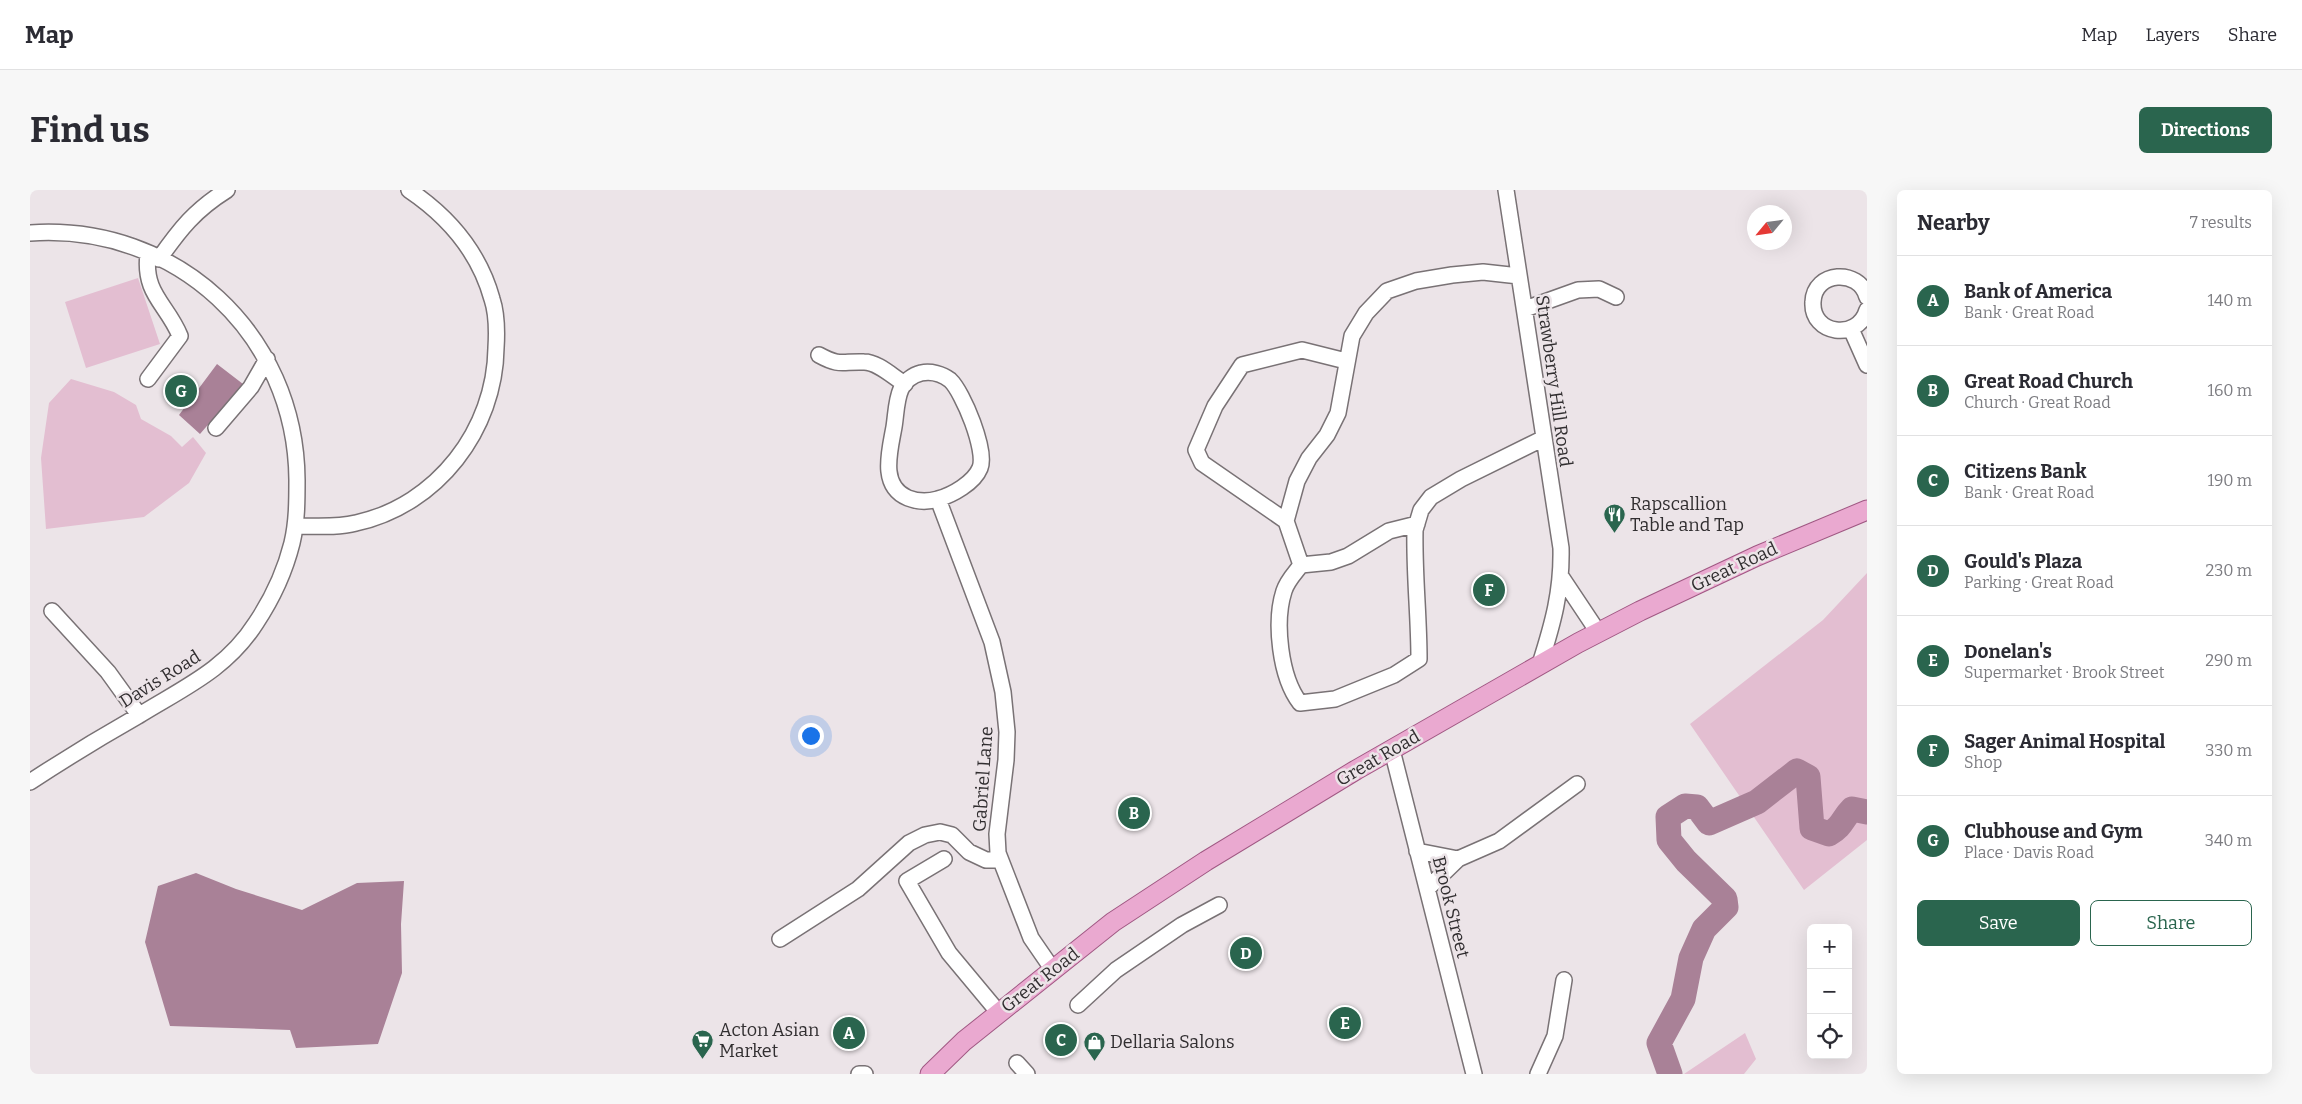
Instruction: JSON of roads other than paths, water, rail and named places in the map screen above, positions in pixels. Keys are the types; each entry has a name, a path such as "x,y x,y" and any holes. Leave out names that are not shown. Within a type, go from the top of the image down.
{"main road":[{"name":"Great Road","path":"930,1074 964,1041 1134,907 1218,854 1392,750 1598,632 1757,556 1867,510"}],"street":[{"path":"148,379 180,336 175,325 154,294 146,270 154,257 196,212 227,190"},
{"path":"296,526 356,524 399,507 421,493 456,461 473,437 487,407 494,380 496,358 497,330 493,300 472,252 456,229 436,209 409,190"},
{"name":"Strawberry Hill Road","path":"1506,190 1561,548 1562,578 1557,605 1540,664"},
{"name":"Davis Road","path":"30,234 69,233 118,241 180,270 218,299 242,324 268,359 285,399 291,422 297,467 296,526 286,565 272,596 254,625 234,650 199,680 30,782"},
{"path":"1301,564 1286,521 1297,481 1309,458 1328,435 1338,413 1352,336 1366,313 1386,291 1416,281 1483,272 1520,276"},
{"path":"1867,297 1860,284 1846,276 1830,278 1821,284 1815,292 1813,302 1814,312 1822,324 1836,331 1851,329 1860,323 1867,310"},
{"path":"1525,309 1578,290 1599,289 1616,296"},
{"path":"1851,329 1867,365"},
{"path":"1286,521 1202,463 1196,450 1215,406 1242,365 1302,350 1346,362"},
{"path":"819,356 832,363 865,362 880,368 904,384"},
{"path":"216,428 251,387 268,359"},
{"path":"925,372 941,374 951,381 962,400 980,445 981,462 974,478 956,491 938,499 926,502 906,497 895,488 889,478 888,463 898,399 904,384 914,376 925,372"},
{"path":"1301,564 1284,590 1279,628 1285,674 1300,703 1335,699 1394,675 1419,659 1419,614 1414,569 1417,524 1420,510 1431,497 1461,479 1544,438"},
{"name":"Gabriel Lane","path":"938,499 992,642 1002,683 1007,732 1005,774 997,834 1000,860 1031,938 1052,970"},
{"path":"1301,564 1331,562 1348,556 1389,531 1417,524"},
{"path":"1562,578 1598,632"},
{"path":"52,610 108,672 139,715"},
{"name":"Brook Street","path":"1392,750 1474,1074"},
{"path":"1428,888 1458,859 1499,841 1577,784"},
{"path":"780,939 858,889 908,843 925,835 940,832 952,835 970,852 986,860 1000,860"},
{"path":"1417,852 1458,859"},
{"path":"944,859 907,880 949,953 999,1013"},
{"path":"1078,1006 1116,970 1182,925 1219,905"},
{"path":"1538,1074 1541,1072 1554,1036 1564,980"},
{"path":"859,1074 866,1074"}],"waterway":[{"path":"1670,1074 1659,1043 1683,999 1691,958 1704,929 1726,907 1725,899 1686,861 1669,840 1668,817 1685,806 1697,807 1709,823 1757,802 1797,771 1808,777 1812,828 1829,834 1840,825 1852,809 1867,812"}],"place":[{"name":"Clubhouse and Gym","path":"181,391"},
{"name":"Rapscallion Table and Tap","path":"1614,533"},
{"name":"Sager Animal Hospital","path":"1489,590"},
{"name":"Great Road Church","path":"1134,813"},
{"name":"Gould's Plaza","path":"1246,953"},
{"name":"Donelan's","path":"1345,1023"},
{"name":"Bank of America","path":"849,1033"},
{"name":"Citizens Bank","path":"1061,1040"},
{"name":"Acton Asian Market","path":"703,1059"},
{"name":"Dellaria Salons","path":"1094,1061"}]}
